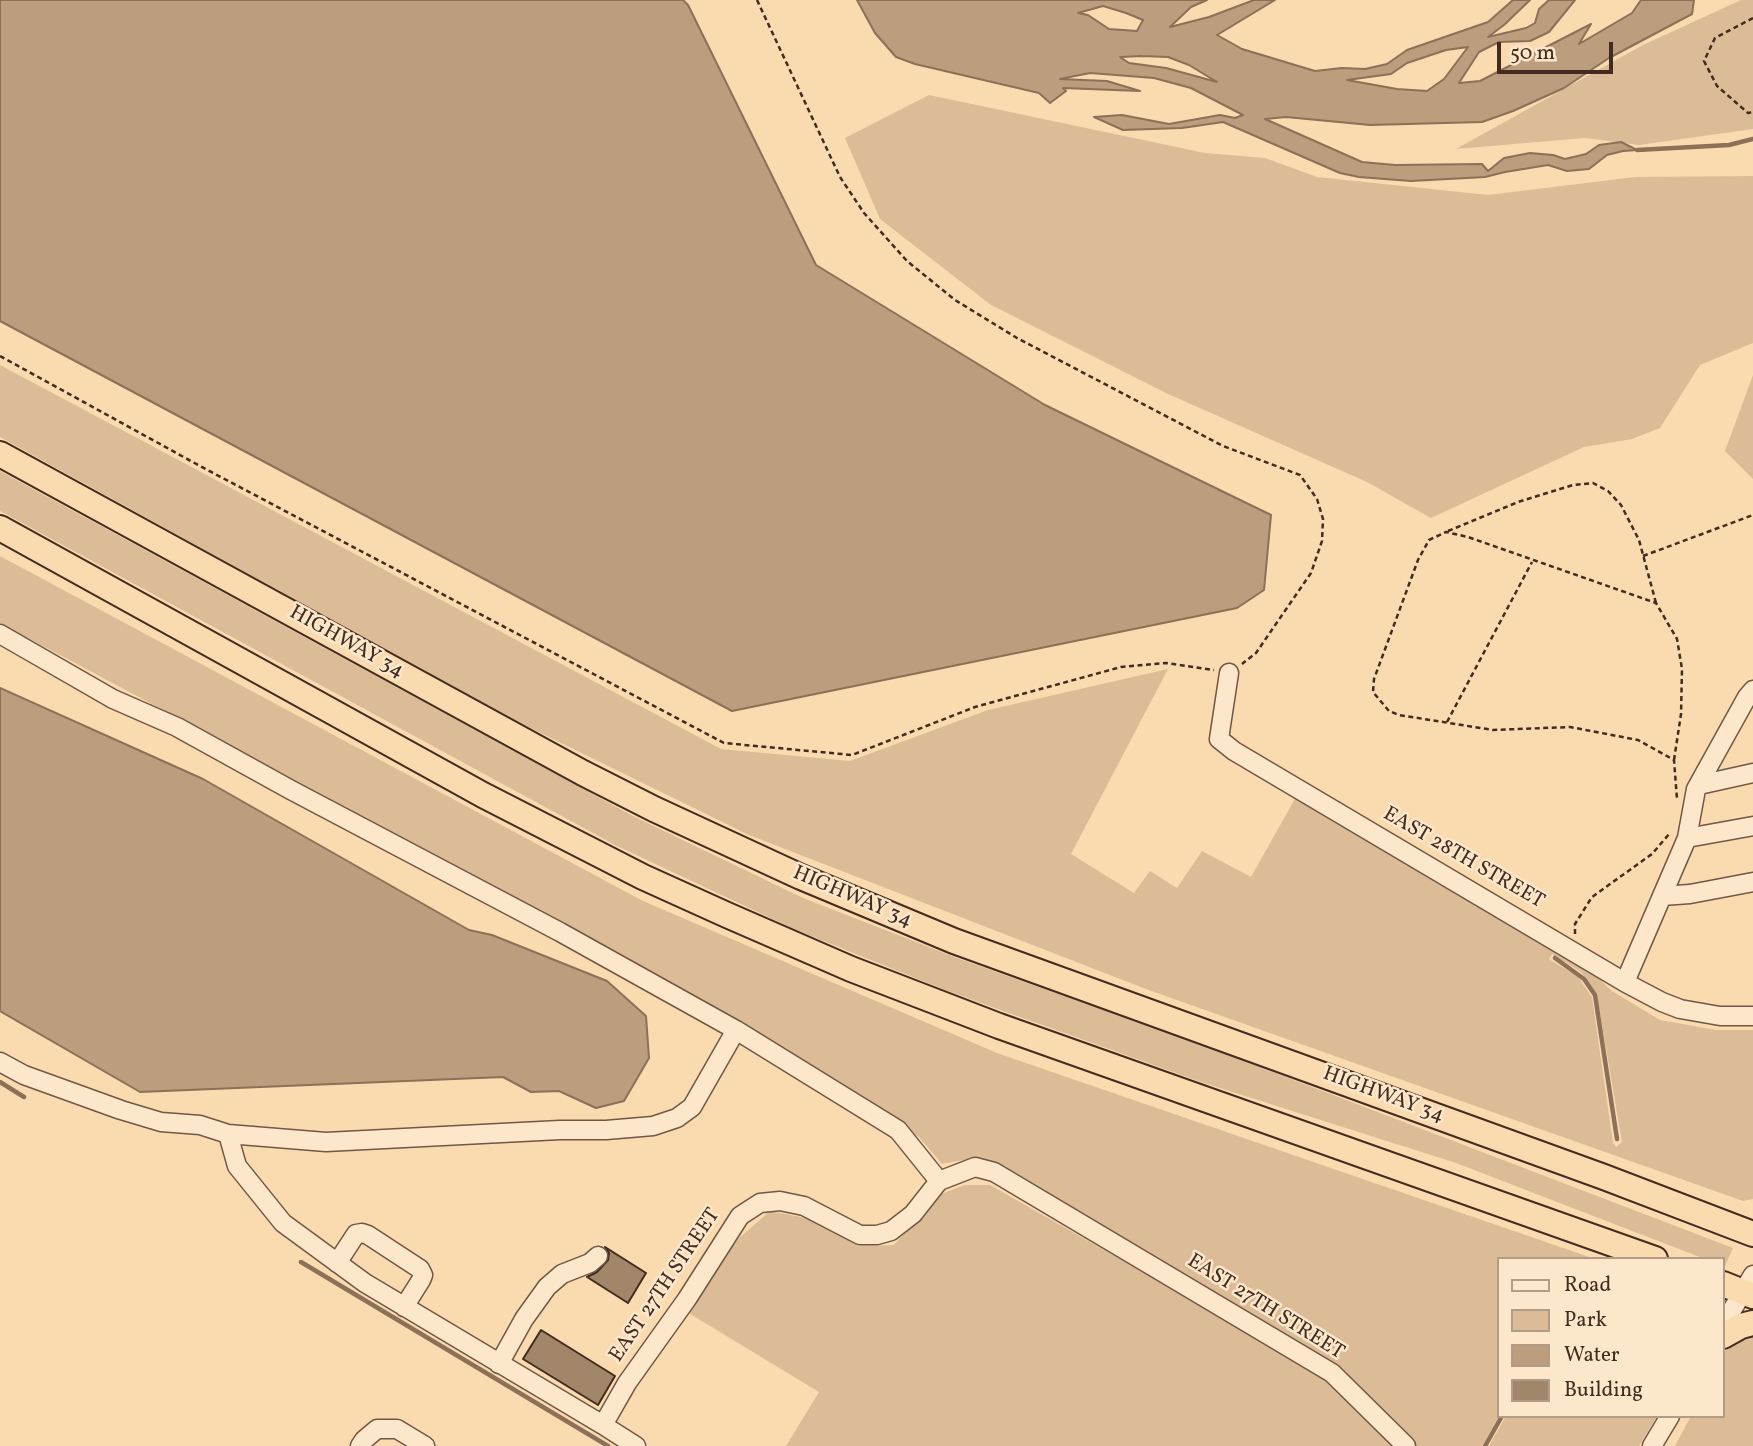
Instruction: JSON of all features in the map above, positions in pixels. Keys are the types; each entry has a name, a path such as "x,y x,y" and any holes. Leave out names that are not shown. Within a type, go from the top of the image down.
{"highway":[{"name":"HIGHWAY 34","path":"0,454 583,773 801,877 967,946 1409,1105 1753,1234"},
{"path":"0,528 483,795 643,877 727,915 852,969 999,1026 1648,1257"},
{"path":"1699,1213 1753,1216"},
{"path":"1725,1335 1753,1323"}],"street":[{"path":"0,634 113,699 177,727 560,932 736,1030 898,1130 939,1181"},
{"name":"EAST 28TH STREET","path":"1229,673 1219,738 1234,751 1625,982 1680,1009 1720,1016 1753,1016"},
{"path":"1625,982 1687,838 1699,785 1753,690"},
{"path":"1734,721 1753,717"},
{"path":"1699,785 1753,773"},
{"path":"1687,838 1753,826"},
{"path":"1662,896 1690,894 1753,881"},
{"path":"0,1062 24,1075 121,1110 161,1122 200,1125 228,1133 326,1142 606,1130 653,1126 677,1118 692,1107 736,1030"},
{"path":"228,1133 237,1166 283,1223 404,1307 636,1446"},
{"name":"EAST 27TH STREET","path":"603,1425 627,1383 687,1299 740,1216 760,1203 780,1201 804,1206 860,1235 877,1235 891,1231 913,1214 939,1181 975,1167 995,1172 1332,1373 1406,1446"},
{"path":"337,1262 356,1234 362,1233 379,1241 420,1269 423,1275 404,1307"},
{"path":"499,1364 524,1318 547,1287 562,1274 590,1263 598,1256"},
{"path":"1725,1321 1743,1287"},
{"path":"1652,1446 1669,1418"},
{"path":"360,1446 376,1429 397,1429 425,1446"}],"path":[{"path":"0,356 212,473 724,743 852,755 975,707 1121,667 1167,663 1229,673 1256,653 1311,573 1322,541 1323,519 1317,499 1300,475 1223,446 1017,338 955,300 907,261 864,213 840,177 757,0"},
{"path":"1753,18 1715,38 1704,61 1717,86 1748,113 1753,113"},
{"path":"1674,760 1638,740 1570,727 1493,730 1389,711 1373,692 1374,679 1418,560 1429,540 1518,502 1573,485 1593,483 1608,491 1621,505 1639,540 1656,603 1676,639 1682,669 1681,713 1674,760 1677,803"},
{"path":"1643,556 1753,515"},
{"path":"1446,532 1468,537 1656,603"},
{"path":"1447,722 1533,561"},
{"path":"1577,952 1575,923 1592,897 1652,854 1670,833 1672,823"}],"green space":[{"path":"1741,0 1753,0 1753,129 1639,145 1585,138 1456,149 1643,45"},
{"path":"929,95 1205,153 1265,158 1317,177 1488,195 1635,177 1753,176 1753,343 1700,365 1660,428 1632,439 1584,447 1431,518 1367,482 1168,394 991,305 880,219 845,138"},
{"path":"0,365 721,749 850,761 988,710 1168,669 1071,854 1134,893 1150,871 1177,888 1202,851 1251,877 1296,797 1579,960 1612,991 1660,1020 1716,1030 1753,1030 1753,1199 1743,1201 1146,989 749,835 510,718 0,437","holes":["1552,954 1581,972 1597,995 1622,1142 1616,1147 1613,1143 1592,997 1578,977 1549,959"]},
{"path":"1753,375 1753,479 1725,451"},
{"path":"0,471 633,816 803,898 957,958 1205,1046 1733,1248 1725,1266 1725,1257 1700,1257 1456,1163 1198,1081 945,990 794,929 615,845 0,511"},
{"path":"0,556 643,901 997,1053 1589,1257 1498,1257 1498,1418 1482,1446 1413,1446 1361,1388 1318,1357 974,1158 942,1164 919,1137 553,918 0,623"},
{"path":"965,1185 990,1185 1308,1366 1350,1397 1398,1446 786,1446 819,1392 687,1312 738,1239 770,1211 811,1219 858,1246 894,1245 941,1194"},
{"path":"1746,1337 1753,1337 1753,1446 1675,1446 1690,1418 1725,1418 1726,1350"},
{"path":"1505,1418 1656,1418 1639,1446 1489,1446"}],"water":[{"path":"0,0 683,0 688,5 816,265 1045,405 1271,515 1264,590 1237,608 732,711 0,321"},
{"path":"857,0 1207,0 1191,7 1170,27 1209,17 1254,0 1275,0 1217,35 1242,49 1315,71 1365,69 1387,64 1407,50 1488,22 1513,0 1530,0 1488,37 1526,28 1535,23 1539,9 1549,0 1575,0 1549,32 1530,41 1499,42 1479,52 1459,83 1480,81 1591,24 1579,44 1632,13 1641,0 1694,0 1692,14 1609,58 1564,88 1482,122 1370,125 1286,117 1265,119 1362,162 1395,165 1482,164 1488,171 1504,158 1530,153 1565,159 1586,154 1599,145 1621,142 1637,150 1607,155 1589,169 1567,171 1548,165 1485,177 1411,181 1340,173 1223,122 1182,128 1123,130 1094,117 1122,115 1169,124 1220,115 1235,118 1243,115 1191,88 1154,78 1090,73 1060,79 1107,81 1140,91 1063,88 1066,91 1050,103 1039,93 915,64 896,57 875,33","holes":["1103,6 1126,13 1143,20 1137,31 1109,29 1088,15 1078,13","1468,47 1444,79 1427,91 1397,89 1347,80 1391,74 1407,63 1446,50","1120,57 1168,57 1189,65 1217,82 1166,68 1129,63"]},
{"path":"0,688 203,779 469,930 492,935 607,981 646,1016 649,1058 624,1101 596,1108 559,1091 531,1092 503,1077 140,1092 0,1011"}],"building":[{"path":"605,1247 646,1273 628,1303 587,1277 597,1272 608,1260 609,1253"},
{"path":"541,1330 615,1376 598,1405 523,1359"}],"waterway":[{"path":"1637,150 1729,145 1753,139"},
{"path":"1555,958 1584,979 1595,995 1617,1139"},
{"path":"0,1082 24,1097"},
{"path":"301,1262 608,1446"},
{"path":"1485,1446 1501,1418"}]}
